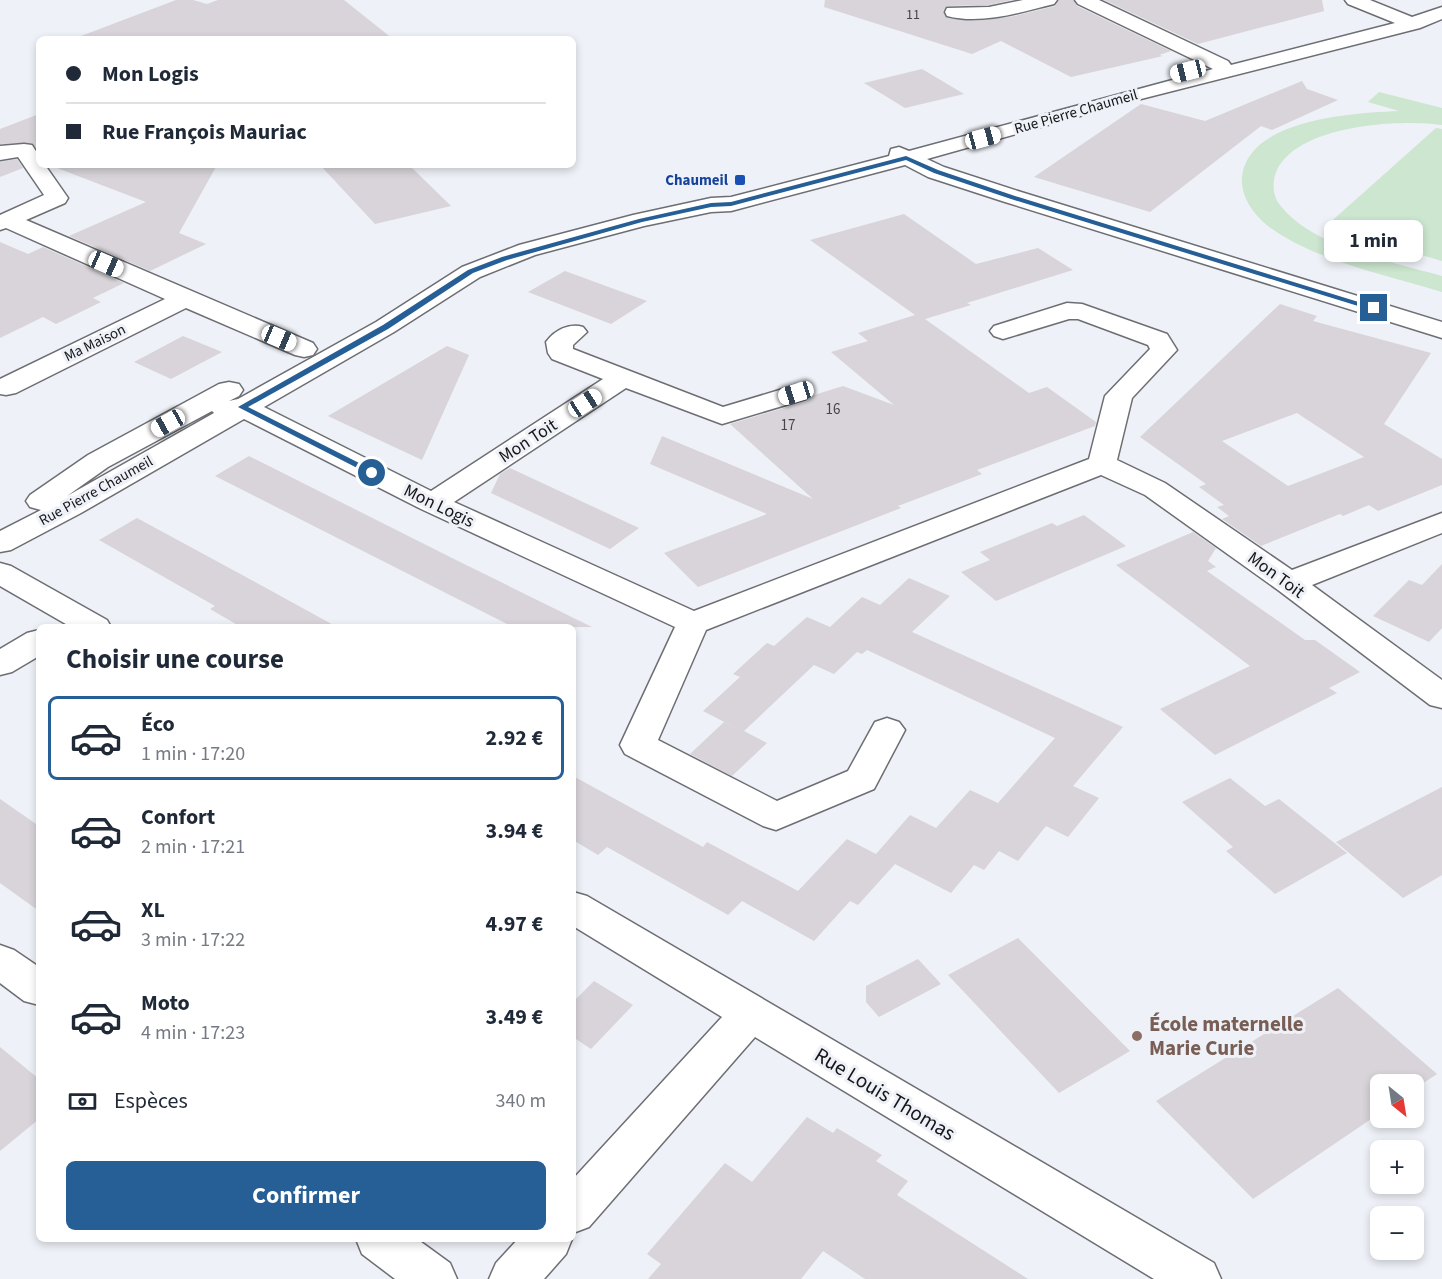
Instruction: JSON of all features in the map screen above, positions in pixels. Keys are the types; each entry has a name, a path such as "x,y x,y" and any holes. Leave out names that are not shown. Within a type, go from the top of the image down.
{"street":[{"path":"954,12 990,13 1048,0"},
{"path":"1084,0 1221,65"},
{"path":"1354,0 1406,21"},
{"name":"Rue Pierre Chaumeil","path":"899,154 1073,114 1130,96 1406,21 1442,5"},
{"name":"Rue Pierre Chaumeil","path":"0,524 37,504 98,461 183,415 385,327 471,272 504,258 641,220 711,205 731,204 1074,100 1442,13"},
{"path":"0,153 24,150 36,167"},
{"path":"899,154 936,172 1013,197 1442,330"},
{"path":"4,221 57,198 36,168"},
{"path":"4,221 184,299 302,362"},
{"name":"Ma Maison","path":"6,387 184,299"},
{"path":"887,730 861,780 776,817 638,745 693,623 1102,464 1119,396 1164,350 1158,340 1082,312 1067,311 1004,331"},
{"path":"574,332 559,342 561,353 722,416 796,393"},
{"name":"Rue Pierre Chaumeil","path":"0,543 70,507 242,407 302,362"},
{"name":"Mon Toit","path":"432,503 623,378"},
{"path":"183,415 242,407"},
{"name":"Mon Logis","path":"242,407 432,503 693,623"},
{"name":"Mon Toit","path":"1102,464 1155,489 1289,583 1442,697"},
{"path":"1289,583 1442,522"},
{"path":"0,573 79,624"},
{"path":"0,664 36,643"},
{"name":"Rue Louis Thomas","path":"576,909 1197,1279"},
{"path":"0,961 36,987"},
{"path":"576,1209 750,1014"},
{"path":"382,1242 433,1279"},
{"path":"513,1279 546,1242"}],"green space":[{"path":"1379,92 1442,108 1442,125 1401,123 1351,128 1327,134 1306,143 1289,155 1277,170 1274,179 1275,197 1294,220 1332,242 1355,251 1442,276 1442,292 1352,266 1307,249 1262,221 1249,204 1243,191 1242,176 1249,157 1264,142 1284,130 1332,117 1399,111 1368,102"},
{"path":"1436,128 1442,129 1442,261 1325,227"}],"building":[{"path":"176,0 193,0 207,4 218,0 344,0 389,36 81,36"},
{"path":"825,0 1012,0 989,5 947,6 943,11 947,18 974,21 1015,16 1055,6 1059,0 1073,0 1077,6 1171,51 1159,55 1163,56 1071,77 1001,41 972,54 824,7"},
{"path":"1104,0 1322,0 1324,11 1198,44"},
{"path":"922,69 964,94 905,108 864,83"},
{"path":"1302,81 1307,89 1338,100 1272,130 1261,126 1150,212 1034,177 1141,104 1205,121"},
{"path":"36,115 36,148 32,143 0,144 0,129"},
{"path":"17,159 23,168 0,177 0,162"},
{"path":"57,168 215,168 179,233 206,244 150,271 69,236 146,202"},
{"path":"323,168 412,168 451,206 375,224"},
{"path":"904,214 976,264 1038,248 1073,270 967,303 971,305 925,319 1029,393 1047,387 1096,422 1095,426 977,470 982,474 698,587 664,553 767,514 650,464 662,436 813,499 730,424 807,401 811,396 843,386 894,405 831,352 868,341 858,333 915,315 810,240"},
{"path":"0,242 28,254 43,247 124,283 93,298 101,302 56,324 43,317 0,338"},
{"path":"565,271 647,301 611,324 528,292"},
{"path":"1280,304 1317,316 1313,321 1431,353 1384,424 1442,459 1442,485 1378,511 1369,505 1343,516 1340,514 1261,546 1222,519 1229,516 1217,507 1224,505 1199,487 1206,484 1140,437","holes":["1297,413 1364,457 1288,486 1222,441"]},
{"path":"183,336 222,352 171,379 134,362"},
{"path":"447,346 469,355 422,460 328,416"},
{"path":"249,456 592,627 576,627 576,624 507,624 215,476"},
{"path":"510,468 639,528 610,549 491,493 500,474"},
{"path":"1084,515 1126,546 996,601 961,572 990,560 980,552 1052,523 1057,526"},
{"path":"137,518 331,624 236,624 210,609 215,606 99,540"},
{"path":"1193,532 1216,548 1208,561 1216,567 1207,571 1305,640 1315,640 1360,672 1329,688 1337,693 1215,755 1160,709 1250,666 1116,565"},
{"path":"1442,564 1442,628 1429,642 1373,616 1409,580 1422,585"},
{"path":"909,578 950,596 912,632 1123,727 1073,786 1099,798 1068,837 1046,826 1018,861 999,851 984,870 974,865 951,893 895,864 858,905 850,901 814,941 742,901 728,915 607,847 598,855 576,842 576,778 703,847 707,842 798,891 847,839 876,854 910,815 936,828 970,790 998,803 1055,738 867,650 862,654 857,652 834,674 814,665 744,731 767,743 732,776 690,754 724,722 738,729 703,711 740,677 733,674 767,643 774,646 807,617 830,627 862,597 880,605"},
{"path":"1230,778 1265,806 1279,799 1347,853 1275,894 1226,851 1233,847 1182,802"},
{"path":"1442,787 1442,875 1403,898 1336,842"},
{"path":"0,799 36,824 36,909 0,883"},
{"path":"1018,938 1130,1051 1059,1093 948,975"},
{"path":"918,959 941,984 879,1017 866,1002 866,986"},
{"path":"594,981 633,1005 591,1049 576,1039 576,999"},
{"path":"1338,988 1437,1074 1424,1083 1424,1074 1370,1074 1370,1120 1253,1199 1156,1101"},
{"path":"0,1047 36,1077 36,1121 0,1151"},
{"path":"807,1117 833,1133 837,1128 882,1155 876,1161 908,1181 897,1195 1028,1279 865,1279 823,1251 801,1279 648,1279 661,1264 647,1254 725,1163 752,1182"}],"place":[{"name":"Chaumeil","path":"740,180"},
{"name":"École maternelle Marie Curie","path":"1137,1036"}],"route":[{"path":"372,473 242,407 385,327 447,285 504,258 641,220 711,205 731,204 906,158 936,172 1013,197 1374,308"}]}
